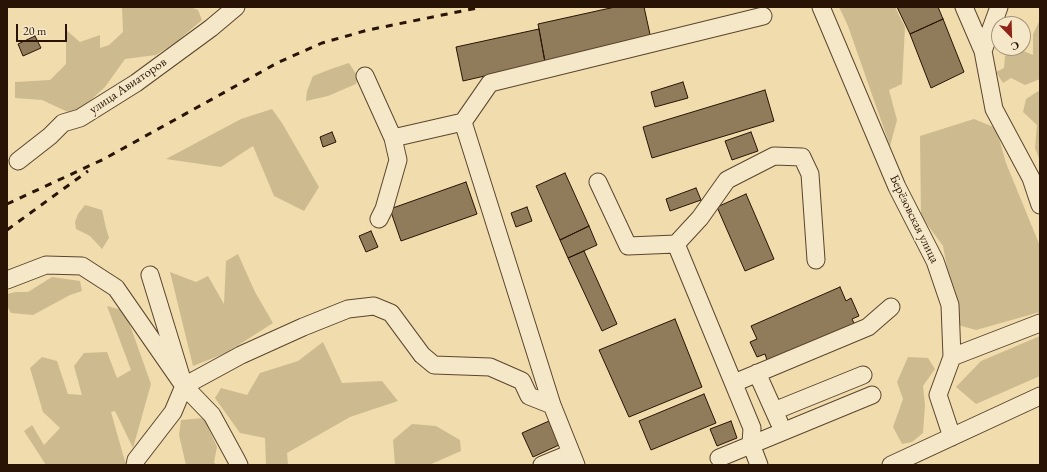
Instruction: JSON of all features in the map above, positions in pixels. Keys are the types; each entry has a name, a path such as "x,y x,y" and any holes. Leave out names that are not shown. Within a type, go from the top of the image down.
{"street":[{"name":"улица Авиаторов","path":"18,161 50,136 63,123 80,118 136,83 211,28 236,7"},
{"name":"Берёзовская улица","path":"821,7 897,187 935,261 950,305 952,357 938,395 952,437"},
{"path":"964,7 983,51 994,109 1031,178 1040,204"},
{"path":"983,51 999,7"},
{"path":"393,138 463,122 490,83 764,16"},
{"path":"365,76 393,138 398,160 384,209 379,219"},
{"path":"463,122 552,405 573,459 542,465"},
{"path":"598,182 628,246 676,244 700,218 727,180 774,156 802,157 810,174 816,260"},
{"path":"676,244 752,428 751,444 759,465"},
{"path":"7,280 46,264 82,266 116,288 184,386 212,415 239,465"},
{"path":"150,275 184,386"},
{"path":"135,465 136,460 173,412 184,386 240,355 348,309 374,306 391,313 422,355 434,365 490,367 522,381 529,396 552,405"},
{"path":"734,383 868,327 891,307"},
{"path":"952,357 1040,324"},
{"path":"757,373 783,431"},
{"path":"774,411 863,375"},
{"path":"719,458 872,396"},
{"path":"891,465 1040,396"}],"shaded area":[{"path":"122,7 190,7 198,10 202,20 176,42 156,55 125,59 105,87 80,110 68,112 42,100 15,98 15,82 50,80 66,64 66,30 80,42 100,35 100,48 109,45 123,32"},
{"path":"839,7 895,7 905,27 902,84 889,90 897,120 890,146 848,26"},
{"path":"1040,20 1040,79 1025,85 1011,78 1003,83 996,72 1004,68 1005,56 1033,55 1033,34"},
{"path":"349,63 358,77 356,84 328,96 306,101 307,91 313,76"},
{"path":"1040,90 1040,161 1035,148 1037,125 1023,112 1026,99"},
{"path":"272,109 282,123 319,187 304,211 274,196 253,146 221,167 166,159 241,119"},
{"path":"974,119 996,128 1006,163 1040,246 1040,312 976,330 958,325 943,246 921,216 920,136"},
{"path":"85,205 102,210 109,238 102,249 90,236 76,229 75,222 78,214"},
{"path":"238,254 255,292 273,323 226,353 193,366 170,272 196,282 208,276 224,304 226,261"},
{"path":"52,277 80,281 82,291 70,295 33,315 11,313 7,306 7,294 28,292"},
{"path":"107,306 125,311 151,384 133,448 115,411 111,412 126,465 46,465 24,431 32,425 44,445 60,428 43,412 30,368 42,357 57,361 68,394 82,395 74,366 84,353 107,352 117,378 131,370"},
{"path":"1040,336 1040,376 976,404 956,387 981,361"},
{"path":"323,342 342,383 382,381 398,401 350,417 287,453 288,465 266,465 265,438 240,433 215,398 221,388 247,395 260,373 298,361"},
{"path":"908,357 928,358 935,369 923,386 925,405 923,433 912,442 902,444 893,427 903,399 897,382"},
{"path":"204,418 217,447 214,462 216,465 186,465 179,435 181,420"},
{"path":"412,424 436,426 460,440 461,451 429,465 395,465 393,440"}],"building":[{"path":"615,7 644,7 651,39 545,62 538,24"},
{"path":"897,7 938,7 943,19 910,34"},
{"path":"943,19 964,72 931,88 910,34"},
{"path":"539,29 545,62 463,81 456,47"},
{"path":"35,36 41,48 23,56 18,44"},
{"path":"683,82 688,98 655,107 651,92"},
{"path":"765,90 774,121 652,158 643,127"},
{"path":"332,132 336,142 323,147 320,137"},
{"path":"751,132 758,151 732,160 725,141"},
{"path":"565,173 589,226 560,240 536,186"},
{"path":"466,182 477,214 401,241 390,209"},
{"path":"696,188 701,200 670,211 666,199"},
{"path":"746,194 774,259 745,271 717,207"},
{"path":"527,207 532,221 516,227 511,213"},
{"path":"589,226 597,245 568,258 560,240"},
{"path":"371,231 378,247 366,252 359,236"},
{"path":"584,251 617,324 602,331 568,258"},
{"path":"840,287 846,301 851,298 859,316 852,319 855,325 768,363 765,354 757,357 750,342 757,339 751,326"},
{"path":"675,319 702,387 629,417 599,350"},
{"path":"704,394 716,423 651,450 639,421"},
{"path":"549,421 559,445 533,457 522,433"},
{"path":"731,421 737,438 717,446 710,429"}],"railway":[{"path":"7,204 104,159 279,62 322,43 368,30 482,7"},
{"path":"7,230 88,171"}]}
